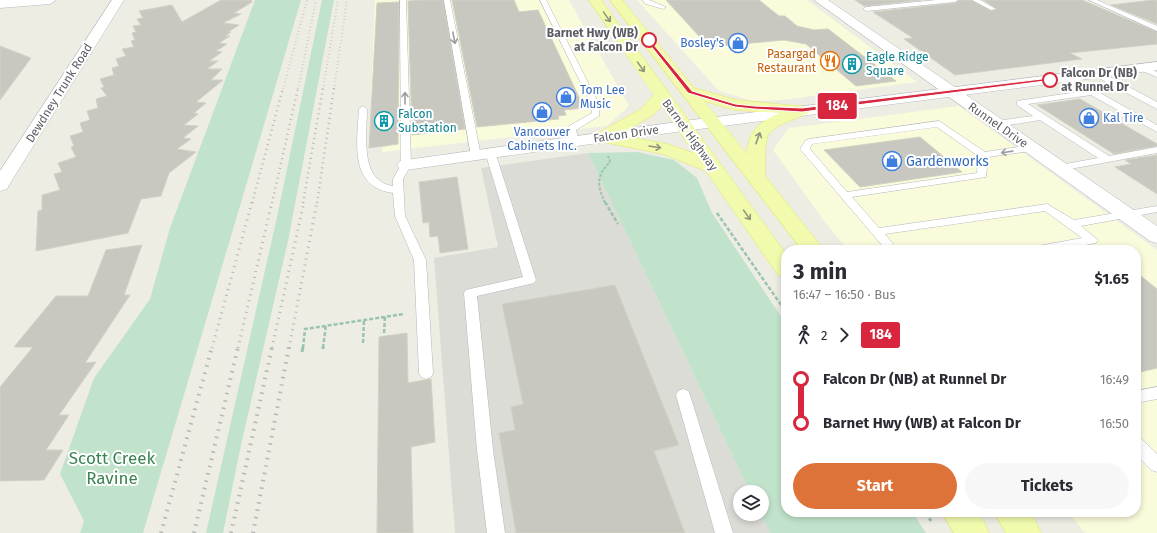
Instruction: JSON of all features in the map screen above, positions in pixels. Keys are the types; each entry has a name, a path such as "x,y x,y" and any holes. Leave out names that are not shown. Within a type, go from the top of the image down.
{"main road":[{"name":"Barnet Highway","path":"595,0 781,263"},
{"name":"Barnet Highway","path":"616,0 810,245"},
{"path":"690,92 735,105 802,110"},
{"path":"601,137 647,112 662,96"},
{"path":"756,176 755,145 757,134 774,121 802,110"},
{"path":"601,137 667,149 713,167"},
{"path":"962,517 973,533"},
{"path":"1014,517 1026,533"}],"street":[{"path":"0,4 50,0"},
{"name":"Dewdney Trunk Road","path":"0,185 118,0"},
{"name":"Runnel Drive","path":"820,0 1157,236"},
{"name":"Falcon Drive","path":"406,165 484,155 574,140 950,91 1150,67"}],"lane":[{"path":"403,0 406,165 398,179 398,190 400,216 420,260 426,373"},
{"path":"447,0 484,155 530,280 470,293 485,450 496,533"},
{"path":"543,0 596,106 596,114 572,128 571,130 574,140"},
{"path":"645,0 648,3 663,7"},
{"path":"866,9 955,0"},
{"path":"975,0 993,10"},
{"path":"1092,0 1157,28"},
{"path":"1141,21 1157,20"},
{"path":"1150,67 1157,75"},
{"path":"1098,74 1157,106"},
{"path":"1068,78 1157,128"},
{"path":"1093,92 1020,103 1107,159"},
{"path":"363,109 363,164 368,175 377,186 388,190 398,190"},
{"path":"997,124 1041,117"},
{"path":"888,245 805,149 809,142 939,124 983,155 1031,148"},
{"path":"1059,168 1157,150"},
{"path":"845,194 982,175 983,155"},
{"path":"877,232 1047,207 1092,240 1065,245"},
{"path":"1072,224 1157,209"},
{"path":"1141,396 1157,393"},
{"path":"683,394 724,533"},
{"path":"1141,449 1157,465"}],"path":[{"path":"601,137 610,162 602,170 599,180 606,203 618,224"},
{"path":"717,213 781,305"},
{"path":"302,352 305,329 408,313"},
{"path":"384,333 385,317"},
{"path":"363,343 364,320"},
{"path":"323,349 326,325"}],"shaded area":[{"path":"375,0 569,0 629,106 607,126 382,152 382,148 398,144 397,95 371,97"},
{"path":"637,0 807,0 917,82 782,100 753,101 719,91"},
{"path":"959,106 1157,250 1157,533 1085,533 1072,517 1141,517 1141,245 844,245 824,221 773,150 789,128"},
{"path":"588,153 747,485 733,485 733,521 764,521 770,533 455,533 434,258 498,247 481,168"}],"green space":[{"name":"Scott Creek Ravine","path":"255,0 301,0 143,533 80,533 84,521 60,474 94,378 150,299 170,228"},
{"path":"322,0 334,0 288,241 241,445 223,533 206,533 277,217"},
{"path":"637,152 674,160 697,178 712,213 781,316 781,517 915,517 926,533 770,533 764,521 769,521 769,485 747,485 588,153"}],"building":[{"path":"221,0 251,0 252,2 234,13 241,14 223,23 239,25 228,32 231,32 225,36 230,36 219,43 227,44 216,51 222,52 209,61 218,61 207,69 222,69 211,80 223,80 196,102 206,103 194,113 198,114 184,125 198,126 183,138 191,139 177,149 196,152 169,173 161,196 141,199 128,233 36,251 38,211 42,210 42,195 60,190 54,174 62,172 58,163 76,157 71,147 74,146 70,136 83,132 80,123 90,120 87,111 98,108 96,99 107,96 101,88 104,87 100,79 114,75 112,68 119,66 116,59 126,56 122,49 134,47 131,41 135,40 132,33 136,32 133,26 141,25 137,19 143,18 139,11 172,5 182,22"},
{"path":"443,0 465,129 412,135 408,1"},
{"path":"452,0 514,0 519,12 538,10 584,108 564,110 566,115 558,116 559,119 477,127"},
{"name":"Eagle Ridge Square","path":"666,0 759,0 779,16 785,16 797,26 814,30 828,29 896,81 856,86 806,44 784,40 709,47"},
{"path":"855,0 921,0 864,6"},
{"path":"959,0 971,0 991,11 997,9 983,0 1082,0 1157,32 1157,44 1070,53 1082,59 955,75 904,39 913,38 873,12 955,3"},
{"path":"1157,0 1157,24 1111,5"},
{"path":"399,2 398,144 369,148 377,3"},
{"path":"0,46 31,58 0,100"},
{"path":"1080,99 1157,144 1157,146 1114,154 1037,105"},
{"name":"Gardenworks","path":"920,137 962,172 860,187 824,150"},
{"path":"1157,155 1157,194 1115,167 1131,164 1125,160"},
{"path":"457,177 468,249 440,253 438,236 430,237 429,222 423,223 419,182"},
{"path":"142,245 124,295 130,295 85,363 96,362 59,415 69,415 46,450 63,450 44,480 0,481 0,387 33,347 14,347 56,296 88,296 106,250"},
{"path":"1141,276 1157,289 1157,368 1141,372"},
{"path":"615,285 679,445 654,451 685,533 516,533 499,433 515,430 511,407 523,404 502,304"},
{"path":"407,333 408,383 431,379 435,442 411,447 413,533 377,533 379,337"}],"railway":[{"path":"283,89 307,0"},
{"path":"298,89 316,0"},
{"path":"323,89 338,0"},
{"path":"334,89 347,0"},
{"path":"252,203 283,88"},
{"path":"272,203 298,88"},
{"path":"303,203 323,88"},
{"path":"317,203 334,88"},
{"path":"212,348 252,202"},
{"path":"238,348 272,202"},
{"path":"272,348 304,202"},
{"path":"289,348 317,202"},
{"path":"161,533 212,347"},
{"path":"194,533 238,347"},
{"path":"231,533 272,347"},
{"path":"253,533 289,347"}],"bus line":[{"name":"184","path":"649,40 690,92 735,105 754,108 802,110 1050,80"}],"place":[{"name":"Barnet Hwy (WB) at Falcon Dr","path":"649,40"},
{"name":"Bosley's","path":"738,43"},
{"name":"Pasargad Restaurant","path":"830,61"},
{"name":"Eagle Ridge Square","path":"852,64"},
{"name":"Falcon Dr (NB) at Runnel Dr","path":"1050,80"},
{"name":"Tom Lee Music","path":"566,97"},
{"name":"Vancouver Cabinets Inc.","path":"542,112"},
{"name":"Kal Tire","path":"1089,118"},
{"name":"Falcon Substation","path":"384,121"},
{"name":"Gardenworks","path":"892,161"}]}
